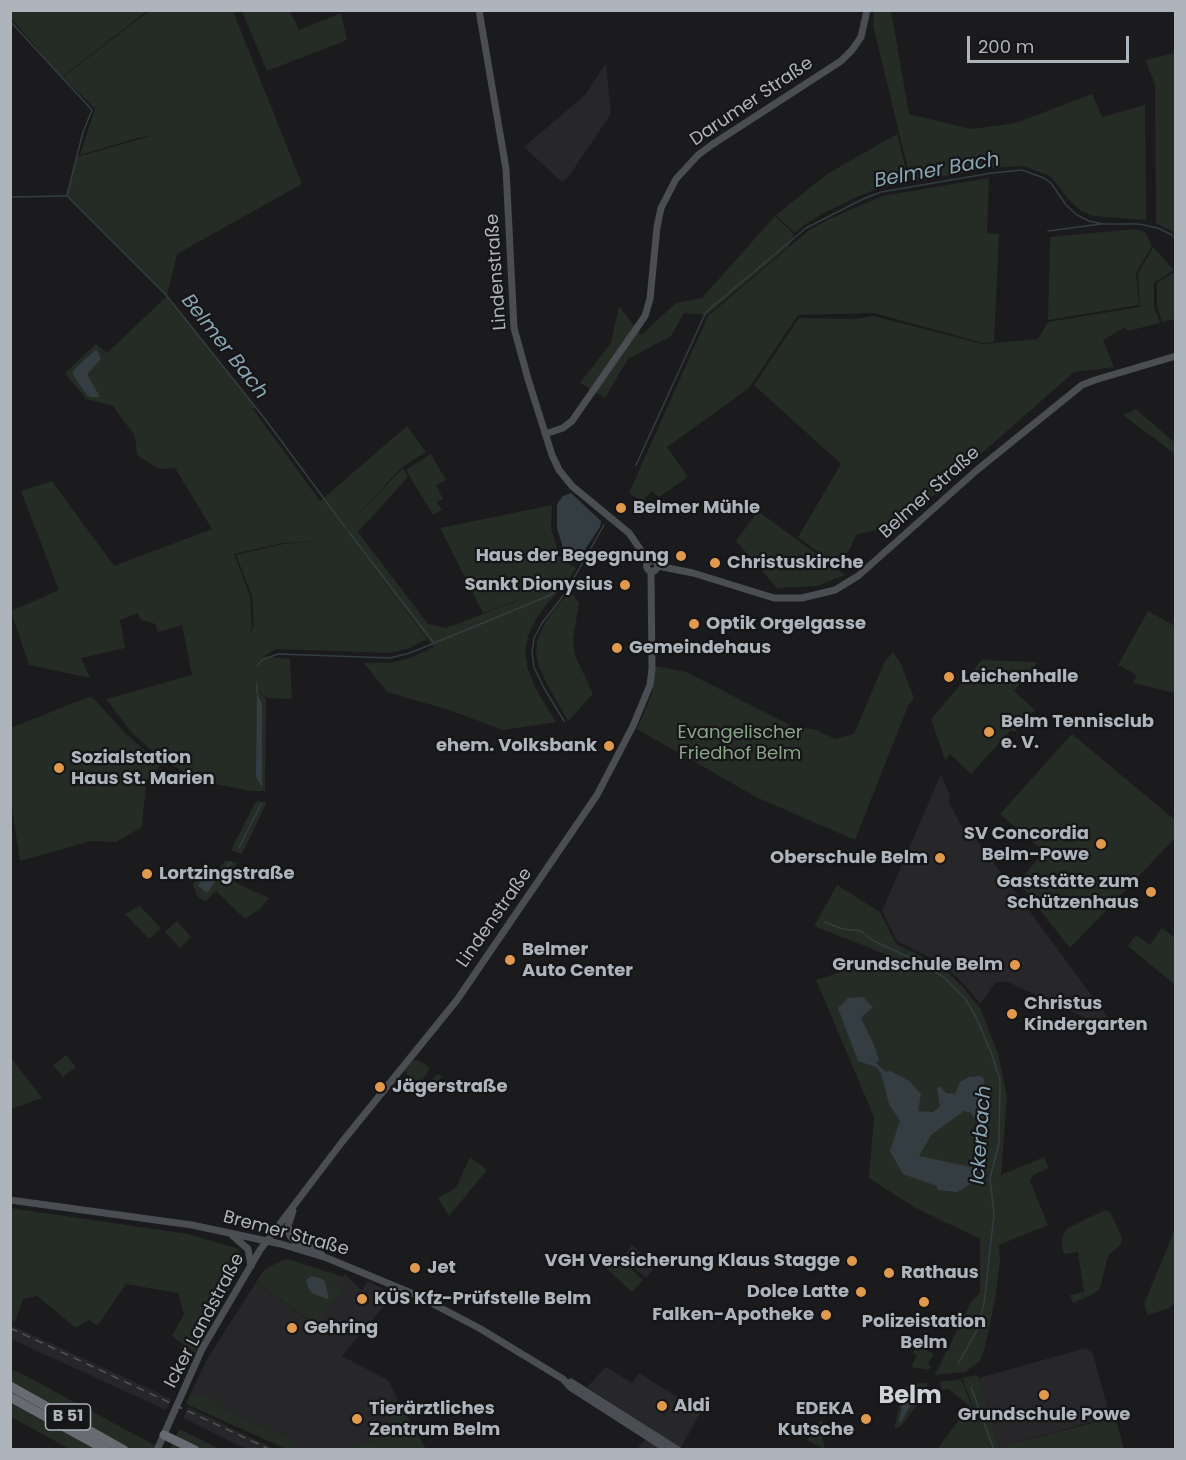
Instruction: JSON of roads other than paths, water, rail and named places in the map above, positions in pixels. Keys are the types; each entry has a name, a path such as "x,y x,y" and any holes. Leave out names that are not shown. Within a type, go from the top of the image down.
{"highway":[{"name":"B 51","path":"10,1386 124,1449"},
{"name":"B 51","path":"10,1397 106,1449"},
{"path":"164,1435 195,1449"}],"street":[{"name":"Lindenstraße","path":"267,1242 456,1000 597,795 633,726 650,686 656,561 649,561 629,533 565,478 556,465 514,328 506,169 479,10"},
{"name":"Darumer Straße","path":"545,434 563,428 572,421 645,316 650,299 661,208 676,179 698,155 841,61 861,37 867,10"},
{"name":"Belmer Straße","path":"654,568 693,573 774,598 802,598 835,590 858,576 977,470 1082,385 1176,356"},
{"name":"Bremer Straße","path":"10,1200 192,1225 327,1258 446,1310 580,1387 678,1449"},
{"path":"295,1204 288,1226 290,1236 296,1242 313,1248 327,1258"},
{"path":"231,1234 248,1249 251,1266"},
{"name":"Icker Landstraße","path":"157,1449 202,1349 267,1242"},
{"name":"Bremer Straße","path":"563,1379 570,1387 668,1449"}],"waterway":[{"path":"10,21 92,110 83,132 67,195"},
{"name":"Belmer Bach","path":"636,465 706,312 806,228 863,199 881,192 1022,170 1051,183 1066,205 1077,215 1089,221 1103,224 1139,224 1158,228 1176,239"},
{"path":"10,197 66,196"},
{"name":"Belmer Bach","path":"67,196 167,296 265,419 345,527"},
{"path":"1048,231 1101,224"},
{"name":"Ickerbach","path":"564,721 534,667 532,653 534,638 542,623 566,592 604,525"},
{"name":"Belmer Bach","path":"349,532 433,642"},
{"path":"258,665 262,660 278,654 390,658 410,653 546,597 571,583"},
{"path":"257,684 257,693"},
{"path":"239,848 261,804"},
{"path":"217,878 231,862"},
{"name":"Ickerbach","path":"824,922 843,929 861,931 872,940 919,962 945,978 966,1000 976,1017 1000,1080 999,1143 990,1178 994,1214 984,1304 976,1332 958,1364"},
{"path":"971,1387 994,1450"}],"railway":[{"path":"10,1328 271,1450"}],"place":[{"name":"Belmer Mühle","path":"621,508"},
{"name":"Haus der Begegnung","path":"681,556"},
{"name":"Christuskirche","path":"715,563"},
{"name":"Sankt Dionysius","path":"625,585"},
{"name":"Optik Orgelgasse","path":"694,624"},
{"name":"Gemeindehaus","path":"617,648"},
{"name":"Leichenhalle","path":"949,677"},
{"name":"Belm Tennisclub e. V.","path":"989,732"},
{"name":"ehem. Volksbank","path":"609,746"},
{"name":"Sozialstation Haus St. Marien","path":"59,768"},
{"name":"SV Concordia Belm-Powe","path":"1101,844"},
{"name":"Oberschule Belm","path":"940,858"},
{"name":"Lortzingstraße","path":"147,874"},
{"name":"Gaststätte zum Schützenhaus","path":"1151,892"},
{"name":"Belmer Auto Center","path":"510,960"},
{"name":"Grundschule Belm","path":"1015,965"},
{"name":"Christus Kindergarten","path":"1012,1014"},
{"name":"Jägerstraße","path":"380,1087"},
{"name":"VGH Versicherung Klaus Stagge","path":"852,1261"},
{"name":"Jet","path":"415,1268"},
{"name":"Rathaus","path":"889,1273"},
{"name":"Dolce Latte","path":"861,1292"},
{"name":"KÜS Kfz-Prüfstelle Belm","path":"362,1299"},
{"name":"Polizeistation Belm","path":"924,1302"},
{"name":"Falken-Apotheke","path":"826,1315"},
{"name":"Gehring","path":"292,1328"},
{"name":"Grundschule Powe","path":"1044,1395"},
{"name":"Aldi","path":"662,1406"},
{"name":"Tierärztliches Zentrum Belm","path":"357,1419"},
{"name":"EDEKA Kutsche","path":"866,1419"}],"district":[{"name":"Belm","path":"910,1397"}],"park label":[{"name":"Evangelischer Friedhof Belm","path":"740,743"}]}
